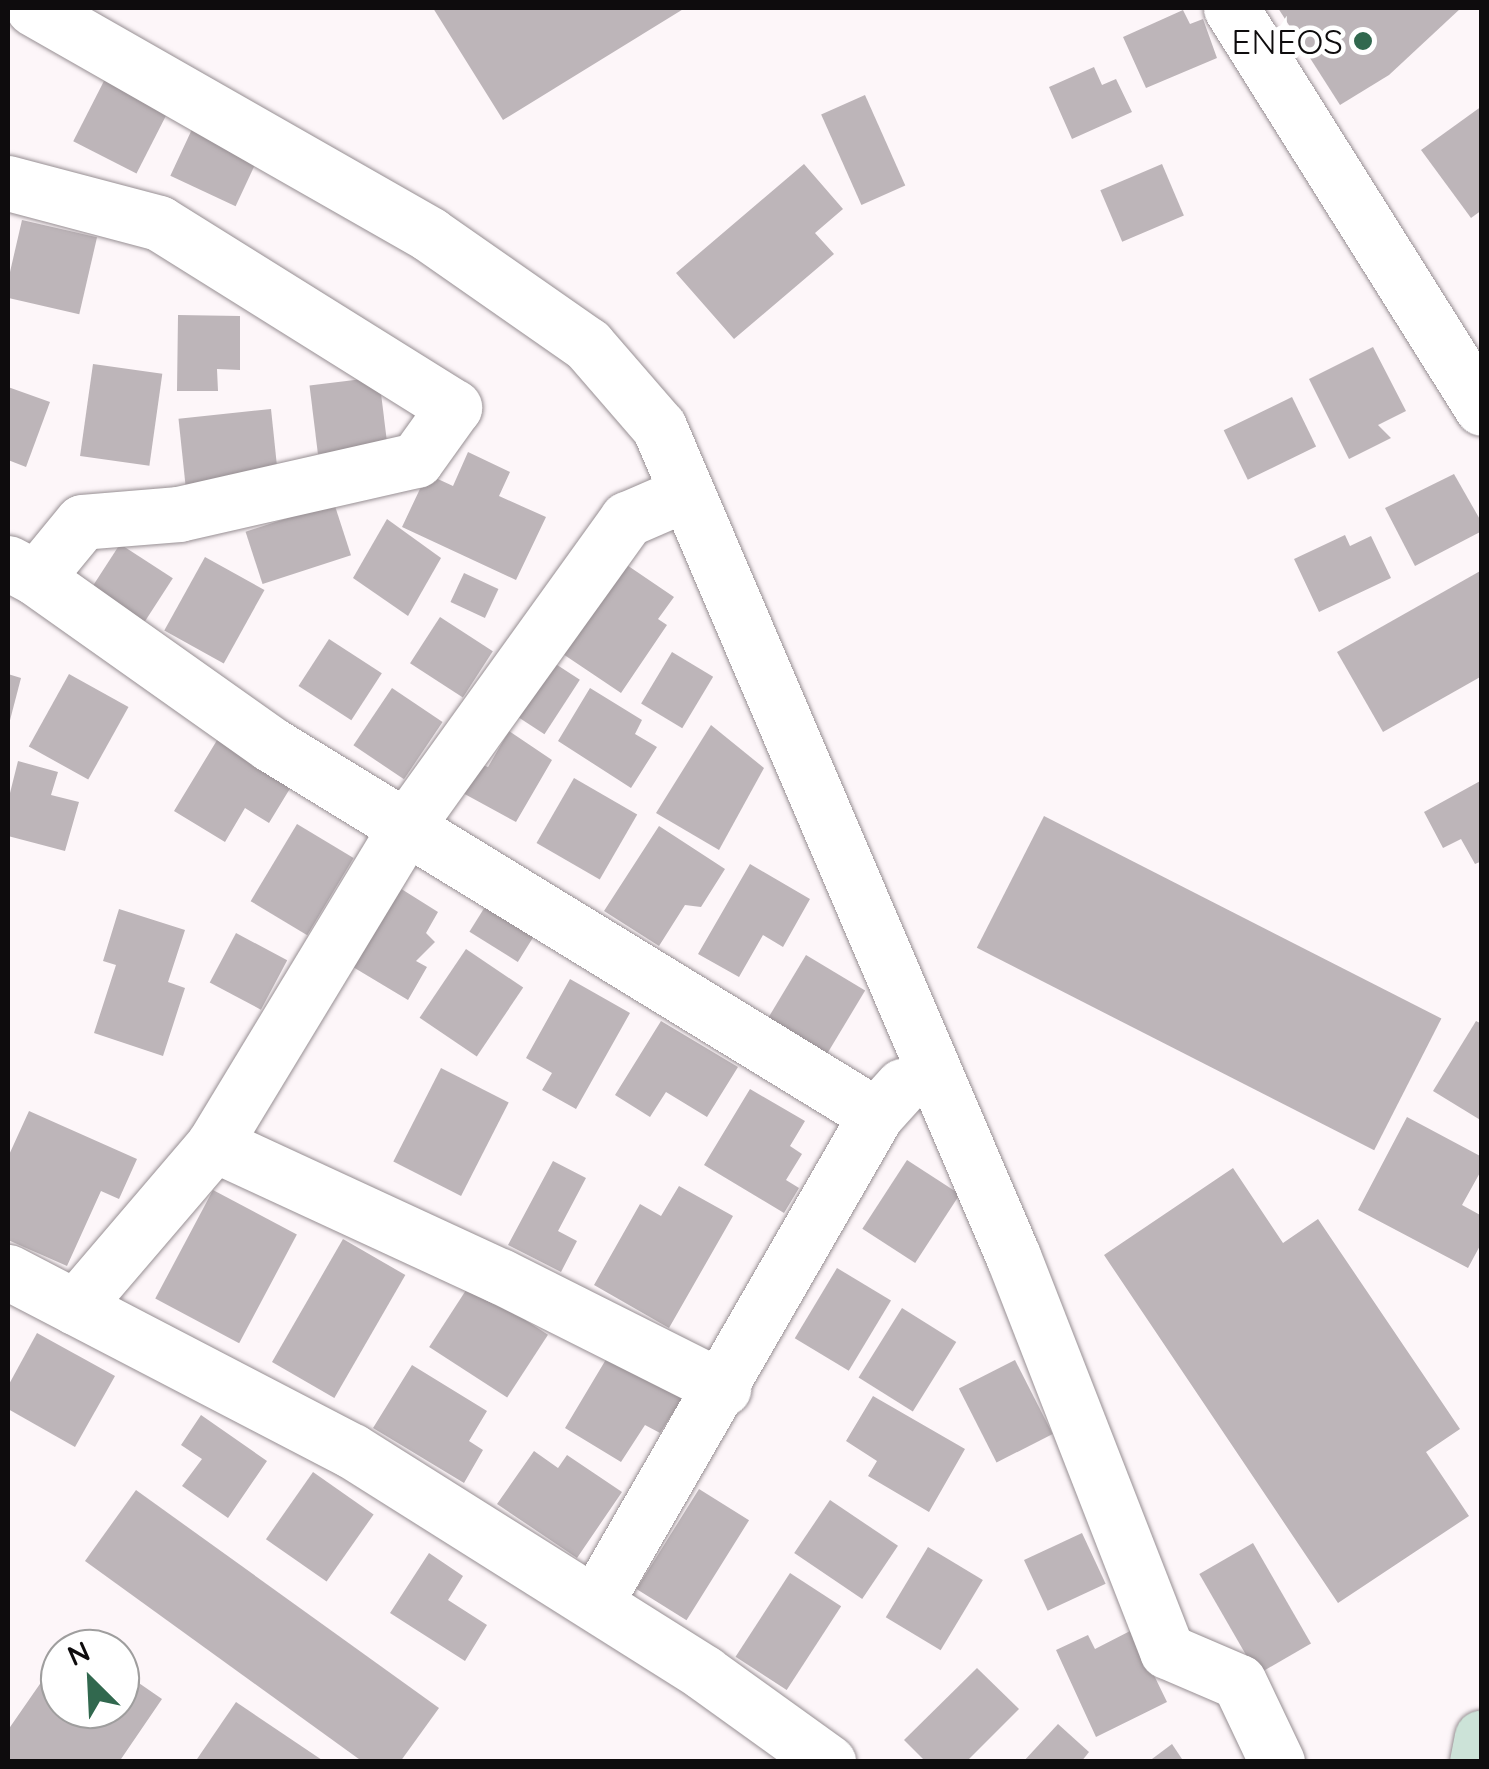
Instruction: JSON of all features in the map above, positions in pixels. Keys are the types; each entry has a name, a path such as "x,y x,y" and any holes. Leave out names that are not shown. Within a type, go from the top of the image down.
{"street":[{"path":"33,8 429,234 588,345 659,428 926,1060 1014,1256 1167,1650 1239,1682 1277,1762"},
{"path":"1231,8 1482,408"},
{"path":"8,183 159,224 454,407 416,460 180,514 82,522 22,570 272,744 876,1114"},
{"path":"75,1307 214,1144 408,825 628,519 688,493"},
{"path":"595,1603 876,1114 926,1060"},
{"path":"214,1144 500,1276 722,1388"},
{"path":"8,1272 352,1451 595,1603 828,1762"},
{"path":"1477,1762 1482,1737"}],"building":[{"path":"433,8 685,8 503,120"},
{"name":"ENEOS","path":"1278,8 1461,8 1389,75 1340,105"},
{"path":"1183,10 1190,24 1203,19 1217,58 1146,88 1123,37"},
{"path":"1094,67 1102,85 1116,79 1132,112 1072,139 1049,87"},
{"path":"105,79 168,111 136,174 73,141"},
{"path":"865,95 905,185 861,205 821,115"},
{"path":"1482,106 1482,210 1471,218 1421,150"},
{"path":"194,125 259,155 236,206 170,176"},
{"path":"804,164 843,209 815,233 834,254 734,339 676,273"},
{"path":"1162,164 1184,216 1122,242 1100,190"},
{"path":"22,220 97,237 79,314 8,298 8,281"},
{"path":"178,315 240,316 240,370 217,369 218,391 177,391"},
{"path":"1373,347 1406,411 1378,425 1391,438 1349,459 1309,379"},
{"path":"93,364 162,374 149,466 80,456"},
{"path":"379,377 387,445 318,454 310,386"},
{"path":"8,387 50,402 26,467 8,460"},
{"path":"1292,397 1316,446 1248,480 1224,430"},
{"path":"271,409 278,477 186,486 179,419"},
{"path":"468,452 510,472 499,496 546,517 516,580 402,527 427,474 453,486"},
{"path":"1454,474 1482,523 1482,531 1415,566 1385,508"},
{"path":"334,503 351,555 263,584 246,532"},
{"path":"387,519 441,558 408,616 353,578"},
{"path":"1345,535 1350,546 1371,536 1391,578 1319,612 1294,559"},
{"path":"120,544 173,578 143,624 90,590"},
{"path":"205,557 264,590 224,663 164,630"},
{"path":"618,559 674,597 658,619 667,625 621,693 557,650"},
{"path":"1482,570 1482,676 1383,732 1337,652"},
{"path":"464,573 498,589 485,618 450,602"},
{"path":"440,617 493,651 463,697 410,663"},
{"path":"329,639 382,673 351,720 299,686"},
{"path":"672,652 713,677 682,728 641,703"},
{"path":"548,659 580,680 544,734 513,714"},
{"path":"8,674 21,678 9,724 8,724"},
{"path":"69,674 128,707 88,780 29,747"},
{"path":"392,688 443,722 404,779 353,745"},
{"path":"590,688 642,720 635,734 657,747 631,788 558,741"},
{"path":"711,725 764,768 719,850 656,813"},
{"path":"509,731 552,760 516,822 461,792 477,763 488,767"},
{"path":"222,732 297,777 269,823 245,808 225,842 174,811"},
{"path":"18,761 58,772 51,795 79,802 65,851 8,836 8,801"},
{"path":"574,778 637,814 600,879 536,843"},
{"path":"1482,780 1482,861 1475,864 1461,839 1443,848 1424,812"},
{"path":"1044,816 1441,1018 1374,1150 977,948"},
{"path":"297,824 354,858 307,935 251,901"},
{"path":"659,826 725,869 701,907 685,905 659,946 604,911"},
{"path":"750,864 810,899 783,947 763,935 739,977 698,954"},
{"path":"395,885 438,912 426,933 435,942 416,961 427,967 408,1000 348,964"},
{"path":"488,902 536,932 518,962 469,932"},
{"path":"119,909 185,930 168,982 185,988 163,1056 94,1033 116,965 103,961"},
{"path":"236,933 287,960 261,1010 210,982"},
{"path":"466,949 523,988 477,1056 420,1018"},
{"path":"806,955 865,991 827,1055 767,1019"},
{"path":"570,979 630,1013 576,1109 542,1090 552,1073 526,1058"},
{"path":"661,1021 738,1067 707,1117 666,1092 650,1117 615,1095"},
{"path":"1476,1021 1482,1024 1482,1121 1433,1091"},
{"path":"441,1068 509,1103 461,1196 393,1162"},
{"path":"750,1089 805,1121 790,1146 802,1154 786,1180 799,1188 784,1213 704,1165"},
{"path":"29,1111 137,1159 119,1199 101,1191 67,1266 8,1240 8,1157"},
{"path":"1407,1117 1482,1157 1482,1169 1462,1205 1482,1216 1482,1242 1468,1268 1358,1210"},
{"path":"907,1160 960,1194 915,1263 862,1229"},
{"path":"553,1161 586,1178 558,1231 577,1241 561,1272 508,1245"},
{"path":"1233,1168 1283,1243 1318,1219 1460,1429 1426,1452 1469,1516 1338,1603 1104,1255"},
{"path":"679,1186 733,1216 669,1328 594,1285 640,1204 661,1216"},
{"path":"213,1190 297,1235 239,1343 155,1299"},
{"path":"343,1239 405,1275 334,1398 272,1362"},
{"path":"837,1268 891,1300 849,1371 795,1338"},
{"path":"470,1284 548,1335 507,1398 429,1347"},
{"path":"902,1308 956,1342 913,1411 859,1378"},
{"path":"37,1333 115,1376 75,1447 8,1409 8,1386"},
{"path":"611,1351 684,1396 660,1433 645,1425 621,1462 565,1428"},
{"path":"1015,1360 1053,1434 997,1463 959,1389"},
{"path":"412,1365 487,1411 469,1441 483,1450 464,1483 373,1428"},
{"path":"873,1396 965,1449 929,1512 868,1476 877,1461 846,1441"},
{"path":"201,1415 267,1461 228,1518 182,1486 202,1459 181,1445"},
{"path":"534,1451 558,1468 567,1455 622,1492 577,1558 497,1504"},
{"path":"313,1472 374,1514 327,1582 266,1539"},
{"path":"699,1489 749,1520 687,1620 636,1589"},
{"path":"136,1490 439,1708 400,1762 363,1762 85,1561"},
{"path":"830,1500 898,1546 862,1599 794,1553"},
{"path":"1082,1533 1106,1584 1048,1611 1024,1560"},
{"path":"1253,1543 1311,1643 1257,1674 1199,1574"},
{"path":"928,1547 983,1580 941,1650 886,1617"},
{"path":"429,1553 463,1576 448,1600 487,1625 465,1661 390,1613"},
{"path":"790,1573 841,1606 787,1690 736,1657"},
{"path":"1132,1630 1167,1702 1096,1737 1056,1650 1088,1635 1095,1649"},
{"path":"977,1668 1019,1709 966,1762 926,1762 904,1740"},
{"path":"40,1684 40,1729 140,1729 140,1684 162,1699 119,1762 8,1762 8,1730"},
{"path":"236,1702 325,1762 195,1762"},
{"path":"1058,1724 1089,1752 1081,1762 1023,1762"},
{"path":"1172,1744 1184,1762 1148,1762"}],"place":[{"name":"ENEOS","path":"1363,41"}]}
